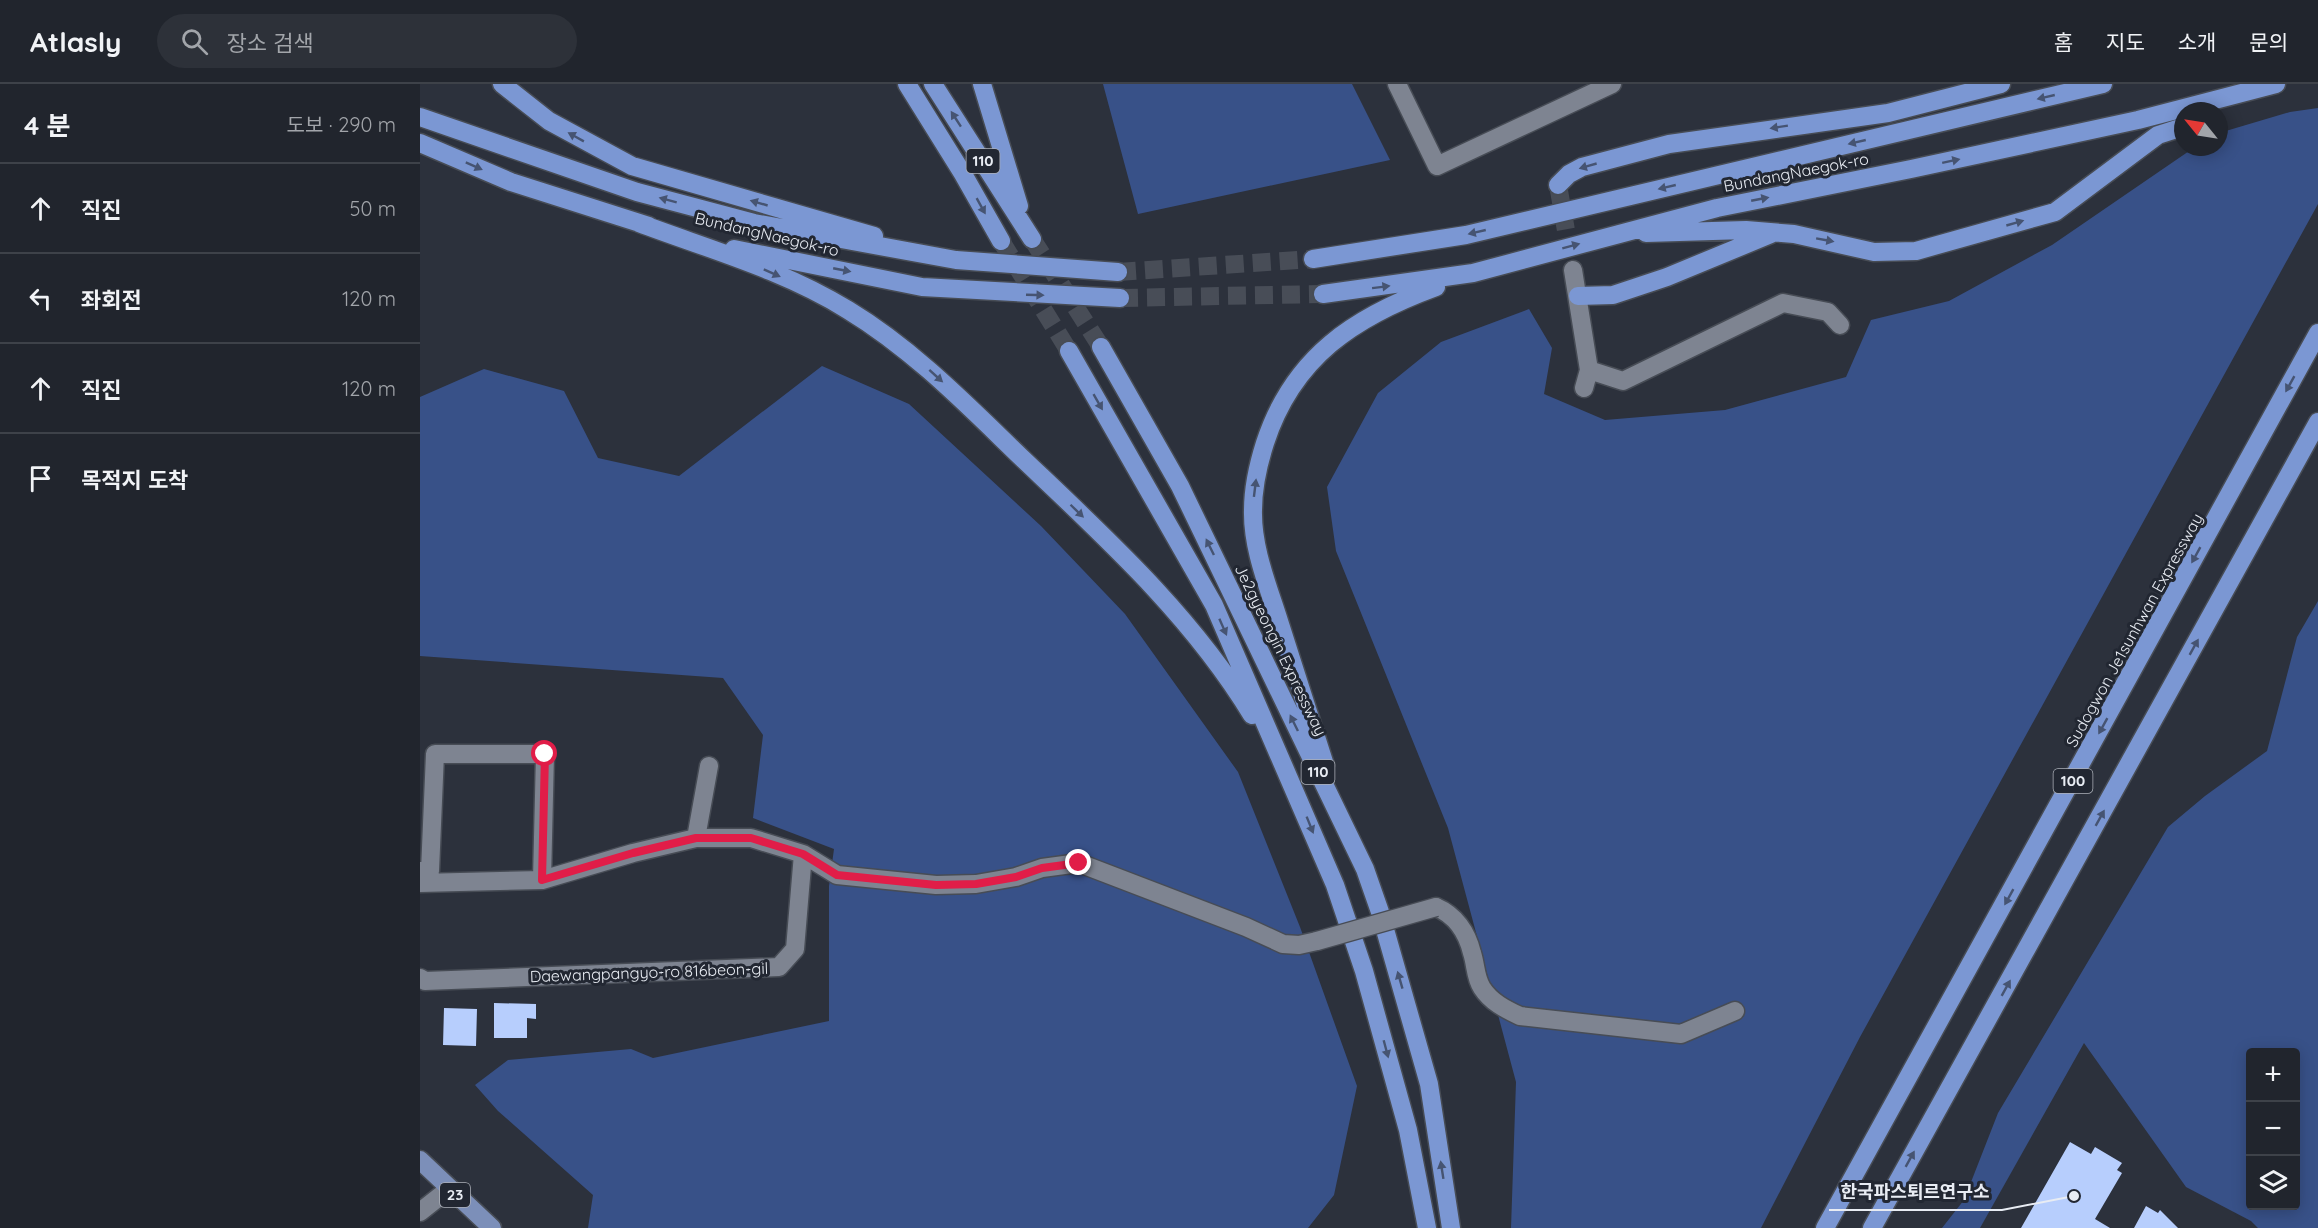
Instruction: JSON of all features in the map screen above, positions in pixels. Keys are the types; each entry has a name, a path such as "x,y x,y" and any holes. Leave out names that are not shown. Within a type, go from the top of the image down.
{"highway":[{"path":"502,84 549,121 632,165 956,260"},
{"name":"110","path":"933,84 1028,232 982,84"},
{"path":"1558,185 1569,174 1582,167 1637,155 1669,144 1888,113 2001,84"},
{"name":"BundangNaegok-ro","path":"1313,259 1466,235 2103,84"},
{"name":"BundangNaegok-ro","path":"1323,294 1473,273 1717,208 1911,170 2138,120 2276,84"},
{"name":"110","path":"908,86 963,174 1001,241"},
{"path":"2228,105 2241,93"},
{"name":"BundangNaegok-ro","path":"420,117 647,195 754,223 956,260 1118,272"},
{"path":"1621,233 1713,233 1746,230 1774,232 1841,243 1874,252 1916,251 2055,212 2158,135 2174,130"},
{"name":"BundangNaegok-ro","path":"420,143 511,182 639,223 734,249 922,286 1120,298"},
{"path":"639,223 765,270 822,296 847,309 923,364 1107,539 1164,599 1246,704 1299,798"},
{"path":"1578,296 1613,294 1635,288 1774,232"},
{"path":"1345,826 1260,563 1253,512 1255,483 1272,423 1297,378 1313,357 1360,321 1385,308 1473,273"},
{"name":"Sudogwon Je1sunhwan Expressway","path":"1825,1228 2318,333"},
{"name":"Je2gyeongin Expressway","path":"1101,347 1180,486 1345,826 1380,912 1429,1084 1451,1228"},
{"name":"110","path":"1069,351 1214,605 1335,885 1364,971 1408,1130 1427,1228"},
{"name":"100","path":"1872,1228 2318,422"}],"main road":[{"name":"23","path":"420,1160 492,1228"}],"street":[{"path":"1397,84 1437,166 1612,84"},
{"path":"1573,270 1589,370 1584,388"},
{"path":"1589,370 1623,381 1783,303 1828,312 1840,325"},
{"path":"542,880 545,754 435,754 424,875 542,880 633,853 696,838 751,838 803,854 837,875 936,885 976,884 1016,877 1042,868 1079,863 1246,927 1283,944 1299,945 1317,941 1436,907 1452,914 1461,928 1472,951 1476,975 1482,988 1498,1004 1520,1016 1681,1034 1735,1011"},
{"path":"696,838 709,766"},
{"name":"Daewangpangyo-ro 816beon-gil","path":"420,978 424,981 779,967 795,949 803,854"},
{"path":"420,1212 449,1189"}],"shaded area":[{"path":"1103,84 1352,84 1390,160 1138,214"},
{"path":"2318,108 2318,204 1860,1037 1761,1228 1511,1228 1516,1082 1448,828 1336,551 1327,487 1378,393 1441,342 1529,309 1552,348 1544,394 1605,420 1725,410 1846,377 1871,320 1949,301 2052,245 2182,156 2228,156 2228,130 2290,112"},
{"path":"822,366 909,404 1041,526 1125,614 1238,772 1300,927 1357,1086 1334,1195 1308,1228 588,1228 593,1195 498,1111 475,1085 508,1060 631,1049 653,1058 829,1021 829,886 834,849 753,818 763,735 723,678 420,656 420,397 484,369 564,391 598,458 679,476"},
{"path":"2318,601 2318,1228 2258,1228 2251,1221 2186,1187 2084,1043 1980,1228 1942,1228 1964,1200 1998,1113 2168,827 2205,796 2267,751 2297,637"}],"building":[{"path":"494,1003 536,1004 536,1019 527,1018 527,1038 494,1038"},
{"path":"444,1008 477,1009 476,1046 443,1045"},
{"path":"2070,1142 2091,1154 2095,1147 2122,1163 2117,1170 2122,1173 2095,1219 2110,1228 2021,1228"},
{"path":"2146,1206 2158,1213 2160,1210 2178,1228 2134,1228"}],"tunnel":[{"path":"1558,185 1573,270"},
{"path":"1032,239 1101,347"},
{"path":"1001,241 1069,351"},
{"path":"1118,272 1313,259"},
{"path":"1120,298 1323,294"}],"place":[{"name":"한국파스퇴르연구소","path":"2074,1196"}],"route":[{"path":"545,754 542,880 633,853 696,838 751,838 803,854 837,875 936,885 976,884 1016,877 1042,868 1079,863"}]}
